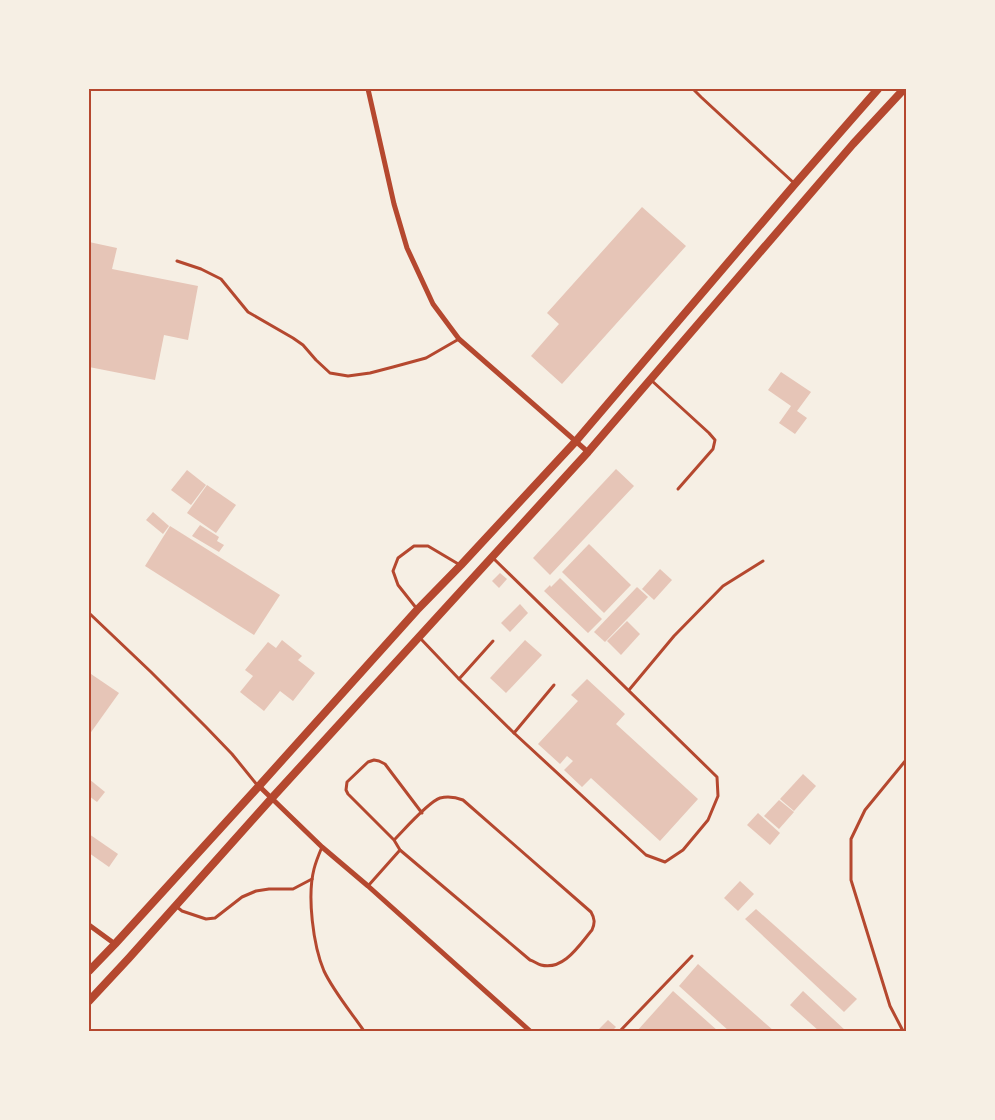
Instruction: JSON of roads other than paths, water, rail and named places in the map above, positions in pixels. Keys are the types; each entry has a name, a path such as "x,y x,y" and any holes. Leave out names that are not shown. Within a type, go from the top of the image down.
{"main road":[{"path":"89,971 418,610 576,441 878,89"},
{"path":"89,1001 588,452 853,144 905,89"}],"street":[{"path":"368,89 394,204 407,248 433,304 459,339 588,452"},
{"path":"258,786 322,847 530,1031"},
{"path":"89,925 115,944"}],"lane":[{"path":"693,89 795,184"},
{"path":"177,261 201,268 221,279 248,312 294,338 330,372 348,376 401,365 426,358 459,339"},
{"path":"650,380 715,440 713,449 678,489"},
{"path":"418,610 398,585 393,571 398,558 414,546 428,546 460,565"},
{"path":"419,637 514,733 646,855 665,862 683,850 708,820 718,796 717,777 492,557"},
{"path":"629,690 674,636 723,586 763,561"},
{"path":"89,613 151,672 232,754 258,786"},
{"path":"459,679 493,641"},
{"path":"514,733 554,686"},
{"path":"903,1031 890,1006 851,880 851,839 865,810 906,760"},
{"path":"394,840 438,799 454,797 463,800 591,912 594,918 592,930 567,959 553,965 540,965 530,960 400,850 394,840 348,794 346,790 347,782 368,762 379,761 385,764 422,813"},
{"path":"322,847 312,879 311,903 317,951 325,972 364,1031"},
{"path":"368,886 400,850"},
{"path":"175,906 182,911 206,919 215,918 242,897 256,890 293,889 312,879"},
{"path":"620,1031 692,956"}]}
